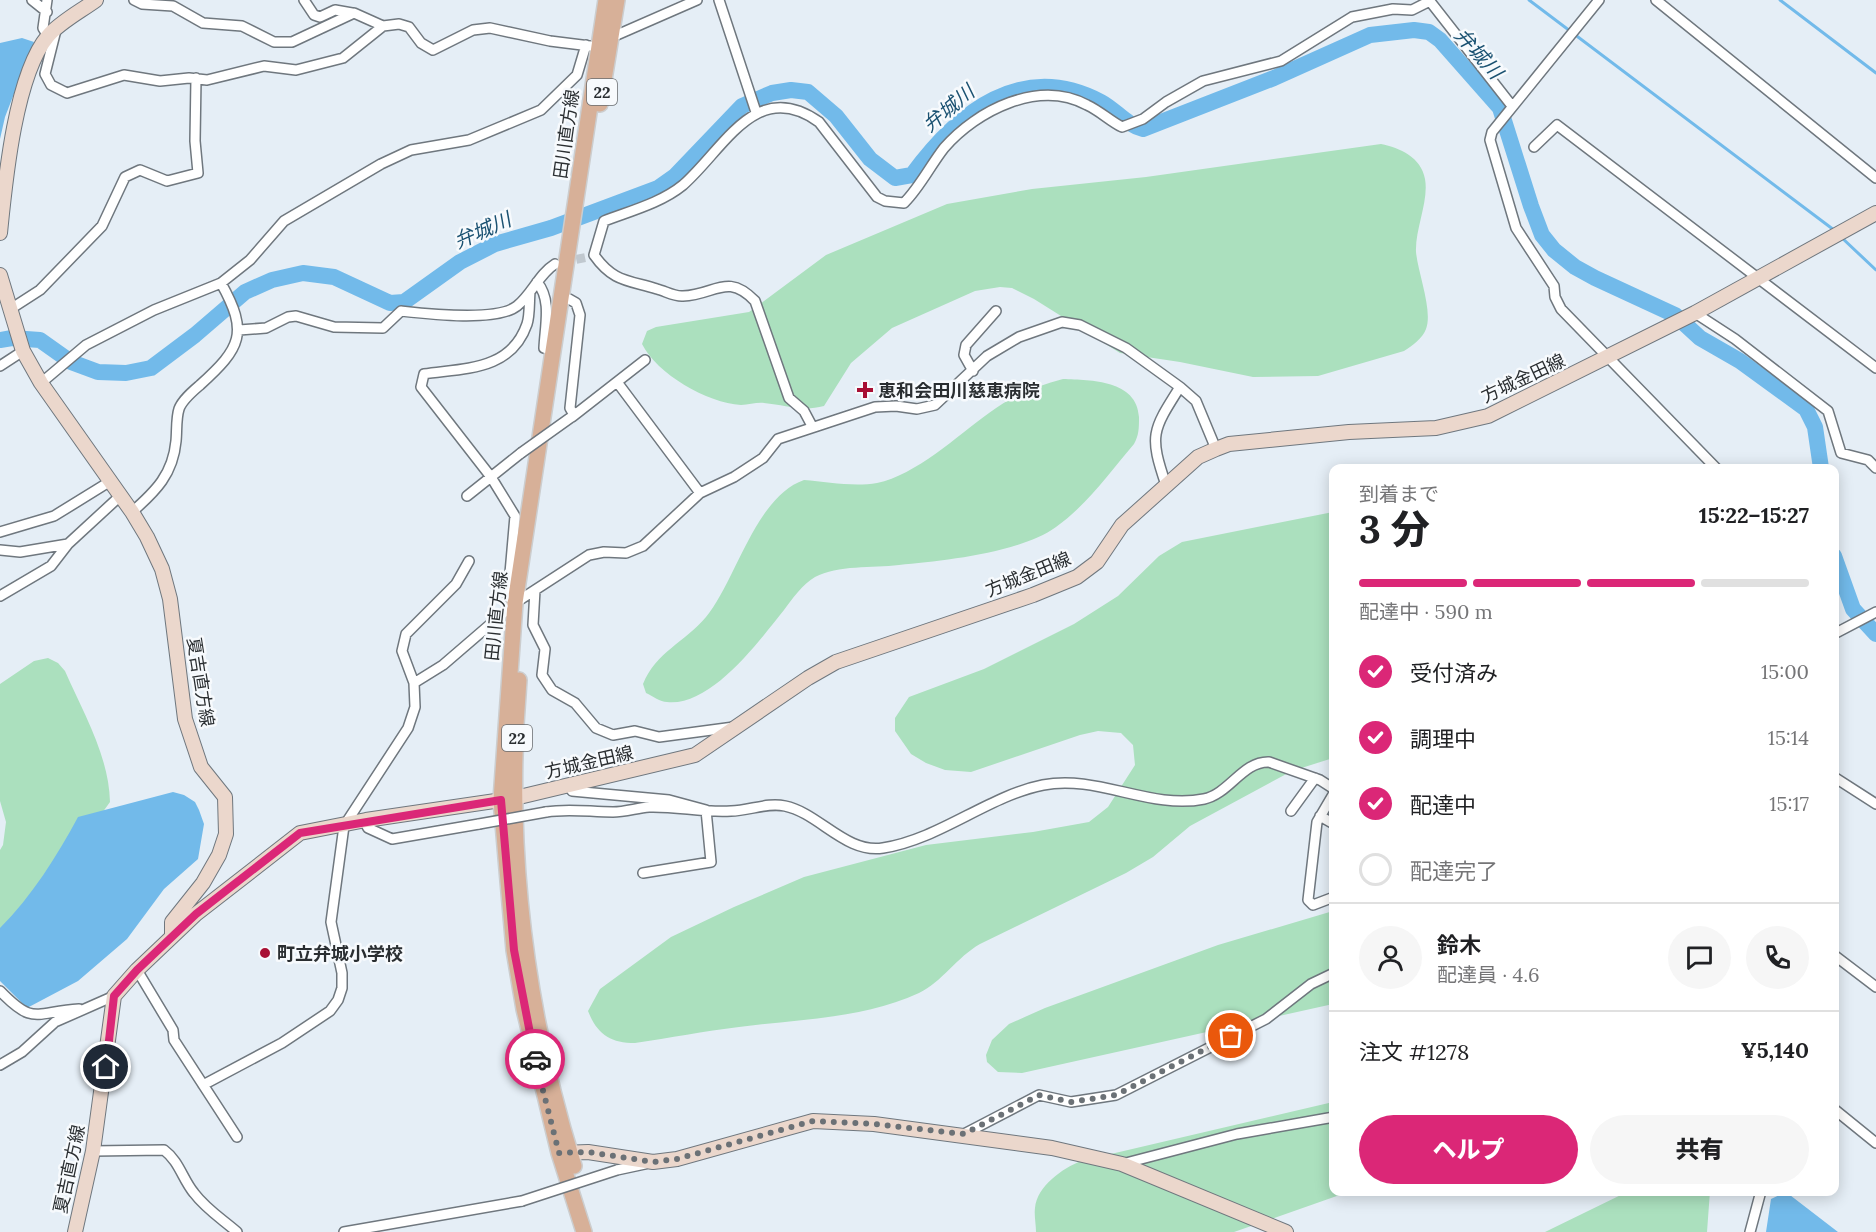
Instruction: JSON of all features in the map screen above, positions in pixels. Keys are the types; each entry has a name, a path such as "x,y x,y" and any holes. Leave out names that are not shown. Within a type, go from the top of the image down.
{"main road":[{"path":"0,233 3,177 17,112 33,62 52,33 96,0"},
{"name":"田川直方線","path":"584,182 592,46 606,0"},
{"name":"田川直方線","path":"594,1232 541,1083 514,950 508,799 526,596 553,351 617,0"},
{"name":"方城金田線","path":"172,936 300,833 508,799 694,756 808,678 836,662 1033,595 1077,577 1097,562 1122,525 1198,457 1229,444 1349,432 1436,428 1488,416 1695,314 1876,213"},
{"name":"田川直方線","path":"526,596 569,298 573,239"},
{"name":"夏吉直方線","path":"0,275 23,351 41,383 119,497 132,512 162,569 171,599 185,719 201,767 225,796 227,813 226,834 219,855 202,883 172,922 172,936 114,996 93,1150 75,1232"},
{"path":"564,1153 588,1152 653,1162 677,1159 813,1121 874,1124 964,1134 1053,1148 1122,1164 1286,1232"},
{"name":"田川直方線","path":"564,1153 584,1232"}],"street":[{"path":"33,0 47,12"},
{"path":"47,0 43,28 52,33 45,74 51,85 67,93 124,75 160,81 196,78 207,80 264,66 296,70 343,58 383,26"},
{"path":"134,0 173,6 203,23 242,26 274,42 292,42 354,13"},
{"path":"304,0 314,15 320,17 335,10 354,13 383,26 399,24 409,27 421,43 433,50 473,30 490,28 550,41 592,46 697,0"},
{"path":"719,0 755,110"},
{"path":"812,426 804,411 789,398 755,301 746,291 737,286 720,286 682,297 621,280 604,269 591,256 604,221 661,199 682,185 755,110 794,108 809,115 819,122 877,197 885,201 904,203 945,148 972,123 1000,106 1025,98 1056,96 1087,104 1122,127 1143,119 1166,102 1203,81 1281,61 1352,17 1393,9 1412,10 1429,0 1512,106"},
{"path":"1599,0 1512,106 1492,132 1490,140 1516,228 1554,286 1555,297 1561,309 1607,359 1712,464"},
{"path":"1656,0 1876,178"},
{"path":"41,383 86,345 154,310 221,283 250,260 284,221 381,164 411,150 469,140 541,110 577,75 592,46"},
{"path":"11,316 40,290 102,226 125,177 140,170 167,181 198,173 195,141 196,78"},
{"path":"1534,147 1557,125 1876,368"},
{"path":"239,330 266,328 288,317 296,316 334,327 383,328 401,311 454,316 508,312 519,305 555,264"},
{"path":"537,282 546,292 544,348 553,351"},
{"path":"132,512 158,490 170,470 175,457 179,408 232,350 239,330 238,317 221,283"},
{"path":"526,596 508,596 515,516 491,477 421,387 421,380 424,374 489,365 502,356 519,340 527,323 530,292"},
{"path":"569,298 576,303 580,315 570,408 572,417"},
{"path":"973,370 964,355 966,345 996,311"},
{"path":"1695,314 1735,339 1828,411 1841,453 1868,460 1876,468"},
{"path":"414,683 443,665 526,596 589,555 604,552 626,553 643,546 700,492 734,477 763,458 778,439 875,407 896,406 917,410 935,405 987,356 1019,337 1062,322 1080,325 1126,348 1180,387 1196,402 1216,449"},
{"path":"0,366 23,351"},
{"path":"467,496 520,453 572,417 645,360"},
{"path":"617,382 700,492"},
{"path":"1166,485 1154,452 1154,434 1180,387"},
{"path":"0,532 54,516 109,482"},
{"path":"0,596 51,566 68,544 119,497"},
{"path":"0,550 20,552 68,544"},
{"path":"203,1085 282,1043 330,1011 338,1000 342,988 342,973 331,922 344,826 408,728 415,707 414,683 402,651 406,634 456,584 469,561"},
{"path":"526,596 533,625 545,650 541,668 542,675 552,690 575,703 596,728 613,735 635,731 659,737 737,726"},
{"path":"1839,631 1876,612"},
{"path":"364,821 368,828 392,839 569,808 614,812 650,807 732,811 784,806 803,813 865,849 884,848 940,830 1020,792 1043,785 1075,783 1185,802 1208,798 1226,789 1252,765 1261,761 1316,778 1329,787"},
{"path":"1291,811 1316,778"},
{"path":"1839,780 1876,804"},
{"path":"568,785 572,791 669,800 706,810"},
{"path":"1329,800 1317,822 1308,900 1313,905 1329,899"},
{"path":"643,873 711,862 706,810"},
{"path":"1320,816 1329,821"},
{"path":"1839,960 1876,987"},
{"path":"137,970 173,1030 174,1040 237,1137"},
{"path":"964,1134 1039,1095 1071,1102 1116,1095 1266,1019 1311,984 1329,975"},
{"path":"0,991 22,1013 37,1016 53,1011 87,1008"},
{"path":"0,1065 22,1052 56,1022 114,996"},
{"path":"1839,1113 1876,1143"},
{"path":"1122,1164 1237,1134 1329,1118"},
{"path":"93,1150 164,1150 171,1156 192,1191 204,1205 237,1232"},
{"path":"344,1232 522,1201 617,1170 653,1162"},
{"path":"1750,1232 1760,1196"}],"green space":[{"path":"1381,144 1409,155 1423,171 1425,179 1426,188 1416,252 1428,312 1426,329 1420,339 1404,351 1318,376 1253,377 1120,353 1034,299 1012,288 1000,287 975,291 892,328 851,363 824,406 816,408 761,403 741,405 713,399 671,376 649,355 642,344 647,331 656,327 749,312 826,255 947,204 1032,189 1146,177"},
{"path":"1063,379 1111,384 1121,389 1136,405 1139,425 1134,444 1088,498 1056,527 1022,543 980,554 824,573 802,588 748,654 717,683 684,701 664,702 646,693 643,684 655,664 706,617 727,583 759,521 787,489 804,480 859,484 892,479 921,463 1006,402 1034,388"},
{"path":"1329,513 1329,759 1292,771 1190,826 1153,857 1126,873 980,944 927,988 898,1002 830,1017 726,1029 635,1043 612,1039 600,1031 588,1011 600,989 671,937 734,907 804,877 926,845 1033,832 1089,822 1108,807 1135,765 1133,745 1121,733 1098,731 1080,735 971,772 945,770 911,754 895,731 895,718 909,697 984,669 1074,624 1118,596 1159,556 1182,542"},
{"path":"48,658 58,663 65,671 87,718 105,768 110,802 0,955 0,850 3,845 6,822 0,801 0,684 34,661"},
{"path":"1329,912 1329,1005 1022,1073 998,1072 987,1062 986,1055 992,1040 1009,1024 1045,1008 1218,945"},
{"path":"1329,1103 1329,1196 1337,1196 1234,1232 1036,1232 1035,1208 1040,1192 1059,1173 1081,1161"},
{"path":"1619,1196 1710,1196 1707,1232 1545,1232"}],"water":[{"path":"22,38 34,42 5,117 0,139 0,43"},
{"path":"173,792 184,795 195,802 199,810 204,824 198,859 164,889 127,939 78,981 27,1008 0,981 0,928 23,903 43,875 78,817"},
{"path":"1777,1196 1791,1196 1838,1232 1766,1232 1771,1199"}],"waterway":[{"path":"1529,0 1834,230"},
{"path":"1780,0 1876,73"},
{"name":"弁城川","path":"0,340 12,338 40,340 71,362 98,372 126,373 151,368 195,335 245,292 272,280 303,273 334,277 390,303 404,302 460,262 495,244 551,228 658,188 675,176 742,106 772,93 791,90 808,92 836,116 870,159 895,178 912,175 930,152 971,113 994,99 1019,90 1045,87 1072,90 1101,102 1131,124 1143,129 1274,78 1370,35 1414,30 1429,32 1440,40 1500,108 1542,235 1554,250 1575,267 1595,278 1675,315 1700,338 1740,361 1806,409 1815,427 1820,464"},
{"path":"1841,237 1876,270"},
{"name":"弁城川","path":"1839,570 1853,609 1876,634"}],"tunnel":[{"path":"563,262 588,257"}],"way so far":[{"path":"535,1059 559,1153 588,1152 653,1162 677,1159 813,1121 874,1124 964,1134 1039,1095 1071,1102 1116,1095 1231,1036"}],"place":[{"name":"恵和会田川慈恵病院","path":"865,390"},
{"name":"町立弁城小学校","path":"265,953"}],"route":[{"path":"106,1067 114,996 137,970 196,914 231,890 300,833 366,820 501,800 514,950 535,1059"}]}
